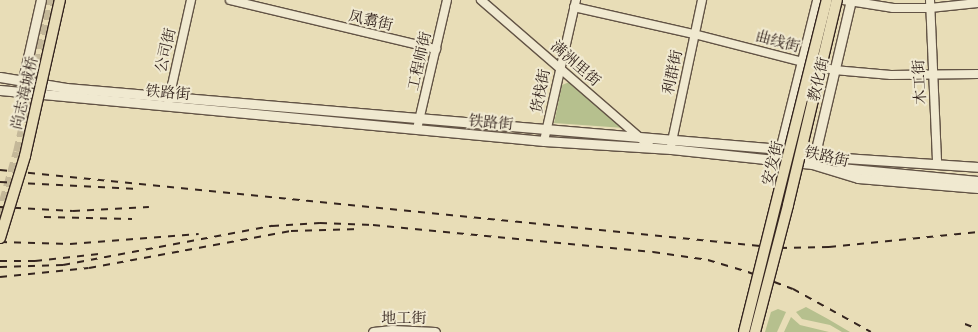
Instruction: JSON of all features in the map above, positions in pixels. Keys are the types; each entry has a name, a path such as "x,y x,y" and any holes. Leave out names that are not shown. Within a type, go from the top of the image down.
{"main road":[{"path":"20,93 41,0"},
{"name":"尚志海城桥","path":"0,238 25,156 60,0"},
{"path":"44,94 64,0"},
{"name":"教化街","path":"777,160 817,0"},
{"name":"安发街","path":"744,332 827,0"},
{"name":"安发街","path":"754,332 790,197 837,0"},
{"name":"教化街","path":"813,160 848,1"},
{"name":"铁路街","path":"0,77 168,101 418,129 652,148 671,144 780,149 858,178 978,188"},
{"name":"铁路街","path":"0,90 20,93 168,101 420,119 640,138 777,160 813,160 978,167"},
{"path":"813,160 978,181"},
{"path":"882,169 978,176"},
{"name":"地工街","path":"373,332 396,330 435,332"}],"street":[{"name":"公司街","path":"168,101 191,0"},
{"name":"凤翥街","path":"230,0 436,49"},
{"name":"工程师街","path":"418,129 447,0"},
{"name":"满洲里街","path":"481,0 652,148"},
{"name":"利群街","path":"671,144 702,0"},
{"path":"848,1 893,8 930,4 978,3"},
{"name":"货栈街","path":"544,140 559,68 575,3"},
{"name":"曲线街","path":"575,3 834,70 933,76 978,74"},
{"name":"木工街","path":"930,4 937,162"}],"green space":[{"path":"572,81 624,128 554,123 562,85"},
{"path":"806,307 850,332 842,332 830,325 802,319 796,312"},
{"path":"778,309 786,312 777,332 765,332 771,312"},
{"path":"791,317 800,325 829,332 784,332"}],"tunnel":[{"path":"0,216 18,152 52,0"}],"railway":[{"path":"0,170 780,248 829,247 978,232"},
{"path":"0,182 138,189"},
{"path":"0,207 73,211 149,207"},
{"path":"44,217 132,219"},
{"path":"0,267 63,265 272,226 320,223 373,225 653,252 708,260 748,272 793,289 871,332"},
{"path":"0,277 89,268 291,231 360,229"},
{"path":"0,242 70,244 199,234"},
{"path":"0,261 35,261 99,254"},
{"path":"965,324 978,329"}]}
